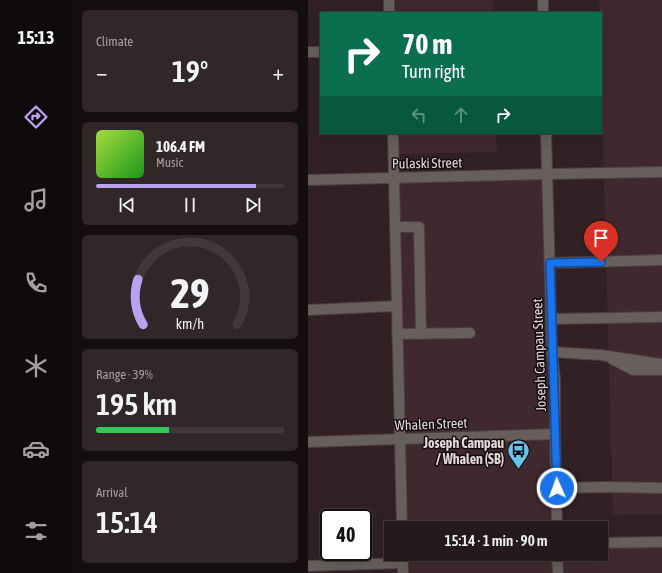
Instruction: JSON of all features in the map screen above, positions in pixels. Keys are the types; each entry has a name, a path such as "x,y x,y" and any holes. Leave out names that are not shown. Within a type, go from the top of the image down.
{"street":[{"path":"389,0 389,12"},
{"path":"543,0 544,12"},
{"path":"308,52 320,52"},
{"path":"393,134 402,521"},
{"name":"Joseph Campau Street","path":"546,134 552,352 555,380 554,434 557,521"},
{"name":"Pulaski Street","path":"308,180 662,172"},
{"path":"395,227 419,227 421,334"},
{"path":"550,263 662,260"},
{"path":"308,310 396,306"},
{"path":"551,319 662,317"},
{"path":"397,334 470,333"},
{"path":"552,352 601,355 662,364"},
{"path":"601,355 618,361 633,370 662,370"},
{"name":"Whalen Street","path":"308,442 554,434"},
{"path":"557,488 662,488"},
{"path":"608,544 662,542"},
{"path":"558,561 558,573"},
{"path":"308,566 403,563"}],"shaded area":[{"path":"394,0 493,0 493,12 395,12"},
{"path":"599,0 662,0 662,514 613,515 602,102 602,12 600,12"},
{"path":"398,134 496,134 497,152 398,154"},
{"path":"548,174 557,521 403,521 394,178"},
{"path":"662,542 662,573 404,573 403,561 608,561 608,543"}],"place":[{"name":"Joseph Campau / Whalen (SB)","path":"519,470"}],"route":[{"path":"557,488 554,434 555,380 552,352 550,263 601,262"}]}
